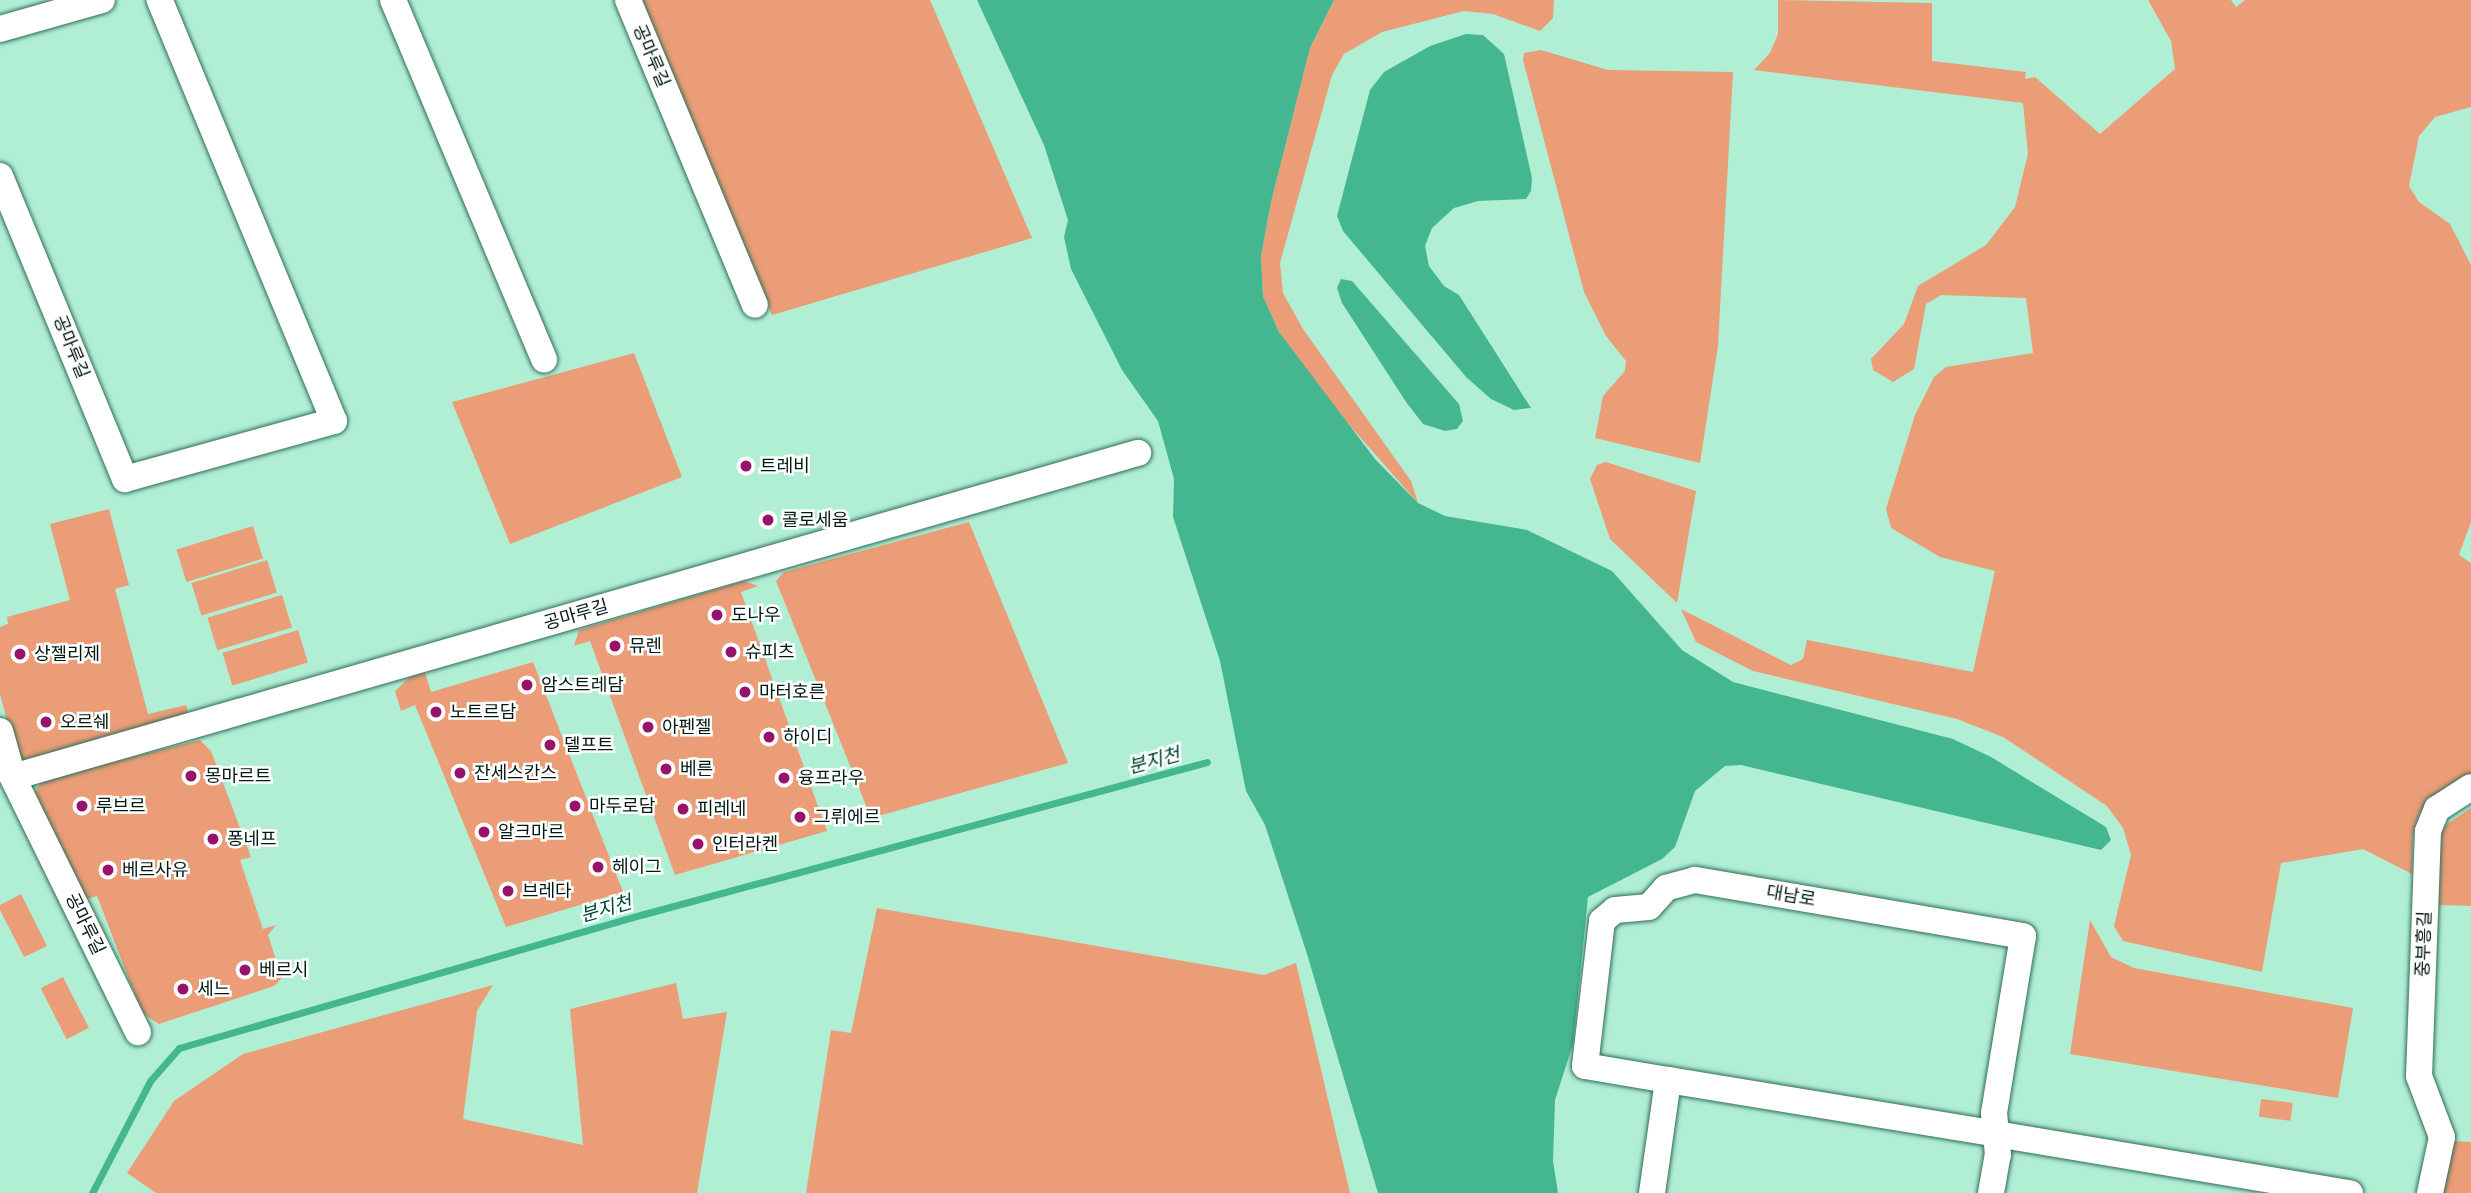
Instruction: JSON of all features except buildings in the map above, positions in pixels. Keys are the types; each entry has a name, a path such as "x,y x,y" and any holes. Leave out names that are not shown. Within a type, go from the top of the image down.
{"street":[{"path":"0,29 102,0"},
{"name":"공마루길","path":"0,176 125,479 334,421 160,0"},
{"path":"393,0 544,360"},
{"name":"공마루길","path":"628,0 755,306"},
{"name":"공마루길","path":"13,777 1138,453"},
{"name":"공마루길","path":"0,731 13,777"},
{"name":"공마루길","path":"0,752 138,1032"},
{"name":"중부흥길","path":"2430,1193 2442,1137 2438,1117 2419,1076 2428,831 2438,808 2471,787"},
{"name":"대남로","path":"1991,1193 1996,1134 1994,1113 2023,936 1695,880 1666,888 1649,907 1615,910 1602,921 1585,1066 1996,1134 2350,1193"},
{"path":"1652,1193 1668,1080"}],"shaded area":[{"path":"640,0 930,0 1032,238 772,315"},
{"path":"977,0 1334,0 1310,48 1271,202 1261,256 1263,296 1279,332 1375,459 1418,503 1445,516 1527,530 1612,571 1682,650 1733,682 1953,739 1991,757 2106,827 2111,840 2101,850 1741,765 1725,766 1695,791 1675,847 1662,859 1588,897 1573,1044 1555,1100 1553,1161 1558,1193 1378,1193 1307,954 1265,825 1246,791 1220,661 1173,517 1174,479 1158,421 1122,370 1071,269 1064,237 1068,220 1044,145"},
{"path":"1334,0 1554,0 1553,18 1540,31 1493,14 1464,11 1382,32 1344,54 1332,75 1280,263 1283,293 1303,329 1411,481 1418,503 1323,395 1279,332 1263,296 1261,256 1271,202 1310,48"},
{"path":"1778,0 1932,3 1932,61 2026,72 2025,79 2035,77 2100,134 2175,69 2171,41 2148,0 2231,0 2236,7 2245,0 2471,0 2471,107 2435,117 2419,136 2409,186 2419,202 2450,224 2471,265 2471,522 2459,555 2471,563 2471,776 2420,813 2413,835 2412,874 2363,849 2281,863 2262,972 2123,941 2114,926 2131,855 2123,828 2107,806 2003,737 1957,719 1753,671 1696,642 1681,609 1791,665 1803,659 1807,640 1973,672 1995,571 1940,557 1891,528 1886,509 1915,415 1934,377 1946,367 2033,353 2026,298 1941,295 1926,304 1914,369 1893,382 1873,370 1871,359 1904,324 1918,286 1986,245 2015,207 2028,154 2023,103 1754,70 1770,53 1778,34"},
{"path":"1466,34 1483,35 1504,54 1532,178 1531,191 1526,199 1478,201 1454,208 1432,228 1425,246 1429,266 1444,286 1459,295 1531,408 1514,410 1491,399 1466,377 1343,231 1337,216 1370,90 1384,72 1430,46"},
{"path":"1541,50 1608,70 1733,72 1718,346 1700,463 1595,438 1603,396 1625,371 1626,361 1606,336 1584,292 1523,60 1524,53"},
{"path":"1341,279 1352,281 1459,404 1463,421 1457,429 1445,431 1423,424 1342,303 1337,288"},
{"path":"634,353 682,477 510,544 452,402"},
{"path":"1606,462 1696,491 1677,603 1610,539 1590,479 1597,465"},
{"path":"109,509 129,585 115,589 148,714 186,705 189,716 22,760 16,754 0,694 0,627 8,624 7,617 70,600 50,524"},
{"path":"969,522 1068,763 871,818 776,581 784,572"},
{"path":"253,526 263,559 186,582 176,549"},
{"path":"267,560 277,593 201,616 191,583"},
{"path":"744,581 758,586 741,592 827,831 675,875 590,641 574,646 579,630"},
{"path":"282,595 292,628 217,650 207,618"},
{"path":"298,630 308,663 232,686 222,653"},
{"path":"533,662 623,892 506,927 415,705 401,711 395,691 410,677 425,672 431,692"},
{"path":"200,740 211,751 251,857 240,860 263,929 276,925 268,935 282,978 274,986 159,1024 142,1013 97,896 83,900 33,794 43,780"},
{"path":"2471,808 2471,906 2439,905 2441,828"},
{"path":"21,894 47,946 24,957 0,910 0,905"},
{"path":"877,908 1264,975 1296,963 1350,1193 806,1193 831,1030 851,1033"},
{"path":"2090,920 2111,957 2134,968 2353,1008 2338,1098 2070,1054"},
{"path":"63,977 89,1028 67,1039 41,988"},
{"path":"676,983 683,1019 727,1012 697,1193 156,1193 127,1173 174,1101 243,1054 493,985 477,1011 463,1119 583,1145 570,1009"},
{"path":"2261,1099 2293,1103 2291,1121 2259,1117"},
{"path":"2454,1141 2471,1142 2471,1193 2441,1193"}],"waterway":[{"name":"분지천","path":"92,1193 150,1081 179,1048 644,914 1207,762"}],"place":[{"name":"트레비","path":"746,466"},
{"name":"콜로세움","path":"768,520"},
{"name":"도나우","path":"717,615"},
{"name":"뮤렌","path":"615,646"},
{"name":"슈피츠","path":"731,652"},
{"name":"상젤리제","path":"20,654"},
{"name":"암스트레담","path":"527,685"},
{"name":"마터호른","path":"745,692"},
{"name":"노트르담","path":"436,712"},
{"name":"오르쉐","path":"46,722"},
{"name":"아펜젤","path":"648,727"},
{"name":"하이디","path":"769,737"},
{"name":"델프트","path":"550,745"},
{"name":"베른","path":"666,769"},
{"name":"잔세스칸스","path":"460,773"},
{"name":"몽마르트","path":"191,776"},
{"name":"융프라우","path":"784,778"},
{"name":"루브르","path":"82,806"},
{"name":"마두로담","path":"575,806"},
{"name":"피레네","path":"683,809"},
{"name":"그뤼에르","path":"800,817"},
{"name":"알크마르","path":"484,832"},
{"name":"퐁네프","path":"213,839"},
{"name":"인터라켄","path":"698,844"},
{"name":"헤이그","path":"598,867"},
{"name":"베르사유","path":"108,870"},
{"name":"브레다","path":"508,891"},
{"name":"베르시","path":"245,970"},
{"name":"세느","path":"183,989"}]}
